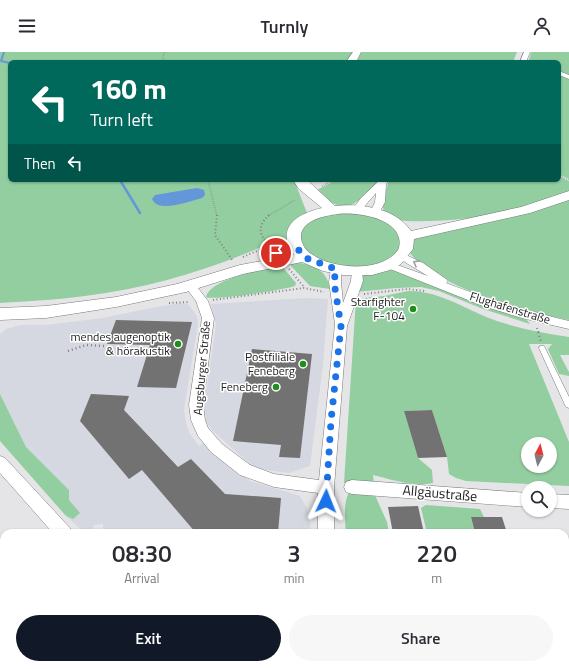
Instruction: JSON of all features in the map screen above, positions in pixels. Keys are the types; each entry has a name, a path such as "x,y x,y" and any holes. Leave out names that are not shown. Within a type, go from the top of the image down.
{"street":[{"path":"358,210 364,200 384,182"},
{"path":"375,213 380,202 384,182"},
{"path":"302,183 332,210"},
{"path":"302,183 306,202 314,214"},
{"path":"403,231 467,222 525,210 569,195"},
{"path":"0,314 46,312 116,302 190,285 235,263 301,252 336,269 358,271 370,270 389,265 402,256 408,244 403,231 386,217 375,213 358,210 332,210 314,214 302,222 295,230 294,236 301,252"},
{"name":"Flughafenstraße","path":"402,256 419,265 452,288"},
{"name":"Flughafenstraße","path":"389,265 409,274 452,288 487,303 526,315 569,325"},
{"path":"336,269 334,282 341,326"},
{"path":"326,529 326,487 341,326 357,281 358,271"},
{"name":"Augsburger Straße","path":"190,285 202,301 208,318 196,405 196,418 202,433 215,447 245,470 278,482 326,487"},
{"path":"0,462 6,476 60,529"},
{"name":"Allgäustraße","path":"352,487 521,499"},
{"path":"557,501 569,502"}],"lane":[{"path":"542,348 569,405"}],"path":[{"path":"209,182 217,215 216,234 235,263 268,246"},
{"path":"319,187 330,182"},
{"path":"273,250 263,240 260,232 262,220 268,214 295,200"},
{"path":"286,266 304,288"},
{"path":"210,300 304,288 325,292"},
{"path":"362,294 407,289 428,291"},
{"path":"530,326 543,329"},
{"path":"537,328 542,348"},
{"path":"68,351 86,346 105,346"}],"shaded area":[{"path":"306,298 328,299 323,365 310,466 289,473 265,470 252,466 213,431 206,422 204,408 216,325 211,304"},
{"path":"181,303 188,304 197,316 198,324 184,410 187,427 190,434 199,446 204,442 250,481 300,496 307,508 311,529 103,529 103,524 94,525 93,529 81,529 66,516 73,519 69,500 69,490 26,447 0,394 0,334 6,329 20,325 46,325 103,318"}],"green space":[{"path":"0,52 353,52 348,60 8,60 8,182 295,182 307,213 285,245 275,241 229,260 182,276 134,288 110,292 64,298 0,303"},
{"path":"360,52 517,52 514,60 356,60"},
{"path":"531,52 569,52 569,76 561,73 561,60 529,60"},
{"path":"561,75 569,78 569,179 561,175"},
{"path":"561,177 569,181 569,191 550,199 510,211 468,218 427,221 399,220 384,212 382,204 388,182 561,182"},
{"path":"332,182 377,182 363,197 350,205 343,206 335,204 315,191"},
{"path":"569,197 569,320 507,304 461,287 440,277 423,265 410,253 412,240 427,234"},
{"path":"337,211 375,216 396,228 401,245 396,254 388,260 380,263 361,267 351,267 332,265 304,250 299,233 305,223"},
{"path":"292,263 305,264 317,268 325,276 330,289 310,286 291,266"},
{"path":"281,265 296,283 295,286 222,298 206,297 217,285 227,280 251,272"},
{"path":"388,269 395,270 527,320 530,324 483,309 439,291 421,287 356,292 363,273"},
{"path":"408,291 420,292 442,297 486,317 506,324 569,337 569,355 560,355 569,372 569,376 559,374 548,349 552,344 529,344 569,442 569,486 557,485 557,481 521,481 521,484 466,481 456,478 449,474 447,457 432,410 404,411 418,458 432,470 433,483 410,484 373,475 374,483 344,483 356,299 384,296"},
{"path":"0,394 26,447 69,490 69,500 80,513 73,519 66,516 0,441"},
{"path":"349,492 374,493 387,522 388,529 346,529 345,507"},
{"path":"426,505 480,509 484,517 471,518 474,529 426,529 421,508"}],"water":[{"path":"197,188 204,190 205,195 202,198 182,204 161,206 155,203 152,199 155,195"}],"building":[{"path":"116,320 192,322 176,388 137,387 150,345 107,344"},
{"name":"Feneberg","path":"252,349 312,354 300,458 279,457 281,445 233,441"},
{"path":"91,394 129,396 124,410 178,467 191,459 225,494 281,498 278,529 193,529 142,470 129,479 80,421"},
{"path":"432,410 447,457 418,458 404,411"},
{"path":"418,506 423,529 392,529 388,507"},
{"path":"471,517 502,517 506,529 474,529"}],"waterway":[{"path":"4,52 1,61 8,63"},
{"path":"121,182 140,213"}],"place":[{"name":"Starfighter F-104","path":"413,309"},
{"name":"mendes augenoptik & hörakustik","path":"178,344"},
{"name":"Postfiliale Feneberg","path":"303,364"},
{"name":"Feneberg","path":"276,387"}],"route":[{"path":"276,253 296,247 306,258 336,269 334,282 341,326 331,421 326,501"}]}
